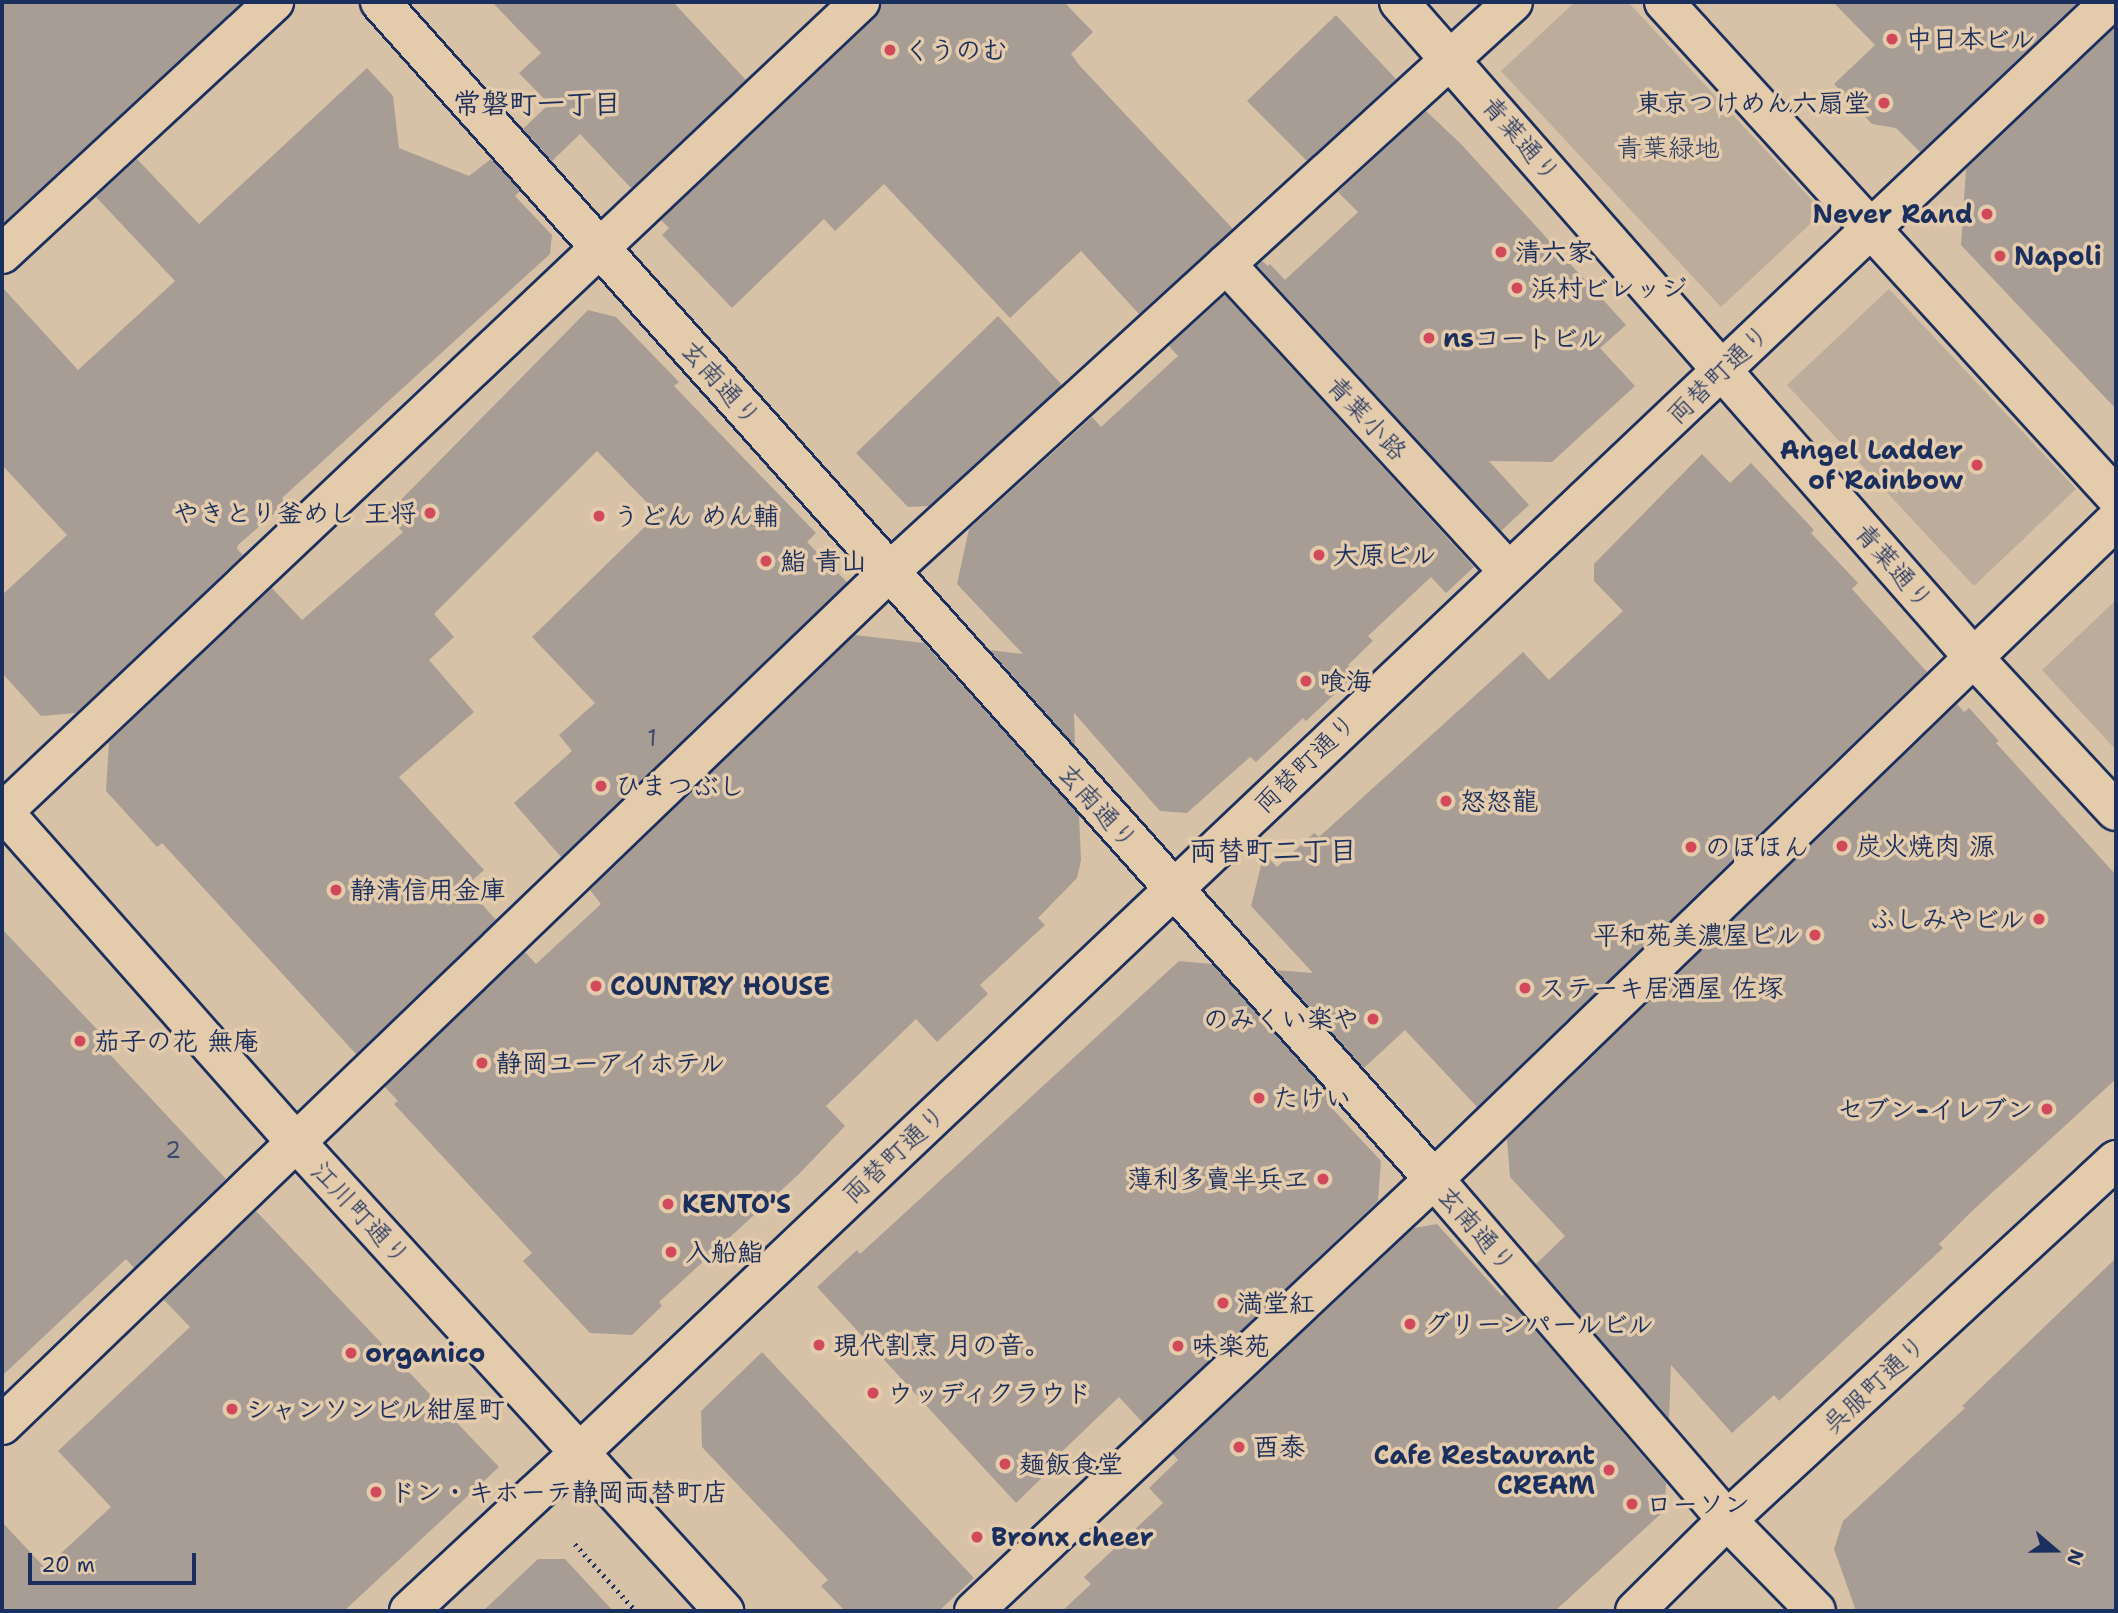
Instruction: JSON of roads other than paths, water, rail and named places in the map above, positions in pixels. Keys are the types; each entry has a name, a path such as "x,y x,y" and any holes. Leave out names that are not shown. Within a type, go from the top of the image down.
{"street":[{"path":"2,254 274,2"},
{"name":"玄南通り","path":"380,2 1434,1179 1727,1520 1816,1611"},
{"path":"2,811 860,2"},
{"name":"青葉通り","path":"1399,2 1975,659 2116,811"},
{"path":"2,1425 889,572 1513,2"},
{"path":"1664,2 1868,229 2116,497"},
{"name":"両替町通り","path":"409,1611 2110,2"},
{"name":"青葉小路","path":"1226,264 1508,571"},
{"path":"974,1611 1434,1179 2116,520"},
{"name":"江川町通り","path":"2,811 297,1143 724,1611"},
{"name":"呉服町通り","path":"1635,1611 1727,1520 2116,1160"}],"place":[{"name":"中日本ビル","path":"1892,39"},
{"name":"くうのむ","path":"890,50"},
{"name":"東京つけめん六扇堂","path":"1884,103"},
{"name":"Never Rand","path":"1987,214"},
{"name":"清六家","path":"1501,252"},
{"name":"Napoli","path":"2000,256"},
{"name":"浜村ビレッジ","path":"1517,288"},
{"name":"nsコートビル","path":"1429,338"},
{"name":"Angel Ladder of Rainbow","path":"1977,465"},
{"name":"やきとり釜めし 王将","path":"430,513"},
{"name":"うどん めん輔","path":"599,516"},
{"name":"大原ビル","path":"1319,555"},
{"name":"鮨 青山","path":"766,561"},
{"name":"喰海","path":"1306,681"},
{"name":"ひまつぶし","path":"601,786"},
{"name":"怒怒龍","path":"1446,801"},
{"name":"炭火焼肉 源","path":"1842,846"},
{"name":"のほほん","path":"1691,847"},
{"name":"静清信用金庫","path":"336,890"},
{"name":"ふしみやビル","path":"2039,919"},
{"name":"平和苑美濃屋ビル","path":"1815,935"},
{"name":"COUNTRY HOUSE","path":"596,986"},
{"name":"ステーキ居酒屋 佐塚","path":"1525,988"},
{"name":"のみくい楽や","path":"1373,1019"},
{"name":"茄子の花 無庵","path":"80,1041"},
{"name":"静岡ユーアイホテル","path":"482,1063"},
{"name":"たけい","path":"1259,1098"},
{"name":"セブン-イレブン","path":"2047,1109"},
{"name":"薄利多賣半兵ヱ","path":"1323,1179"},
{"name":"KENTO'S","path":"668,1204"},
{"name":"入船鮨","path":"671,1252"},
{"name":"満堂紅","path":"1223,1303"},
{"name":"グリーンパールビル","path":"1410,1324"},
{"name":"現代割烹 月の音。","path":"819,1345"},
{"name":"味楽苑","path":"1178,1346"},
{"name":"organico","path":"351,1353"},
{"name":"ウッディクラウド","path":"873,1393"},
{"name":"シャンソンビル紺屋町","path":"232,1409"},
{"name":"酉泰","path":"1239,1447"},
{"name":"麺飯食堂","path":"1005,1464"},
{"name":"Cafe Restaurant CREAM","path":"1609,1470"},
{"name":"ドン・キホーテ静岡両替町店","path":"376,1492"},
{"name":"ローソン","path":"1632,1504"},
{"name":"Bronx cheer","path":"977,1537"}],"district":[{"name":"常磐町一丁目","path":"537,103"},
{"name":"両替町二丁目","path":"1273,850"}],"park label":[{"name":"青葉緑地","path":"1668,148"}]}
